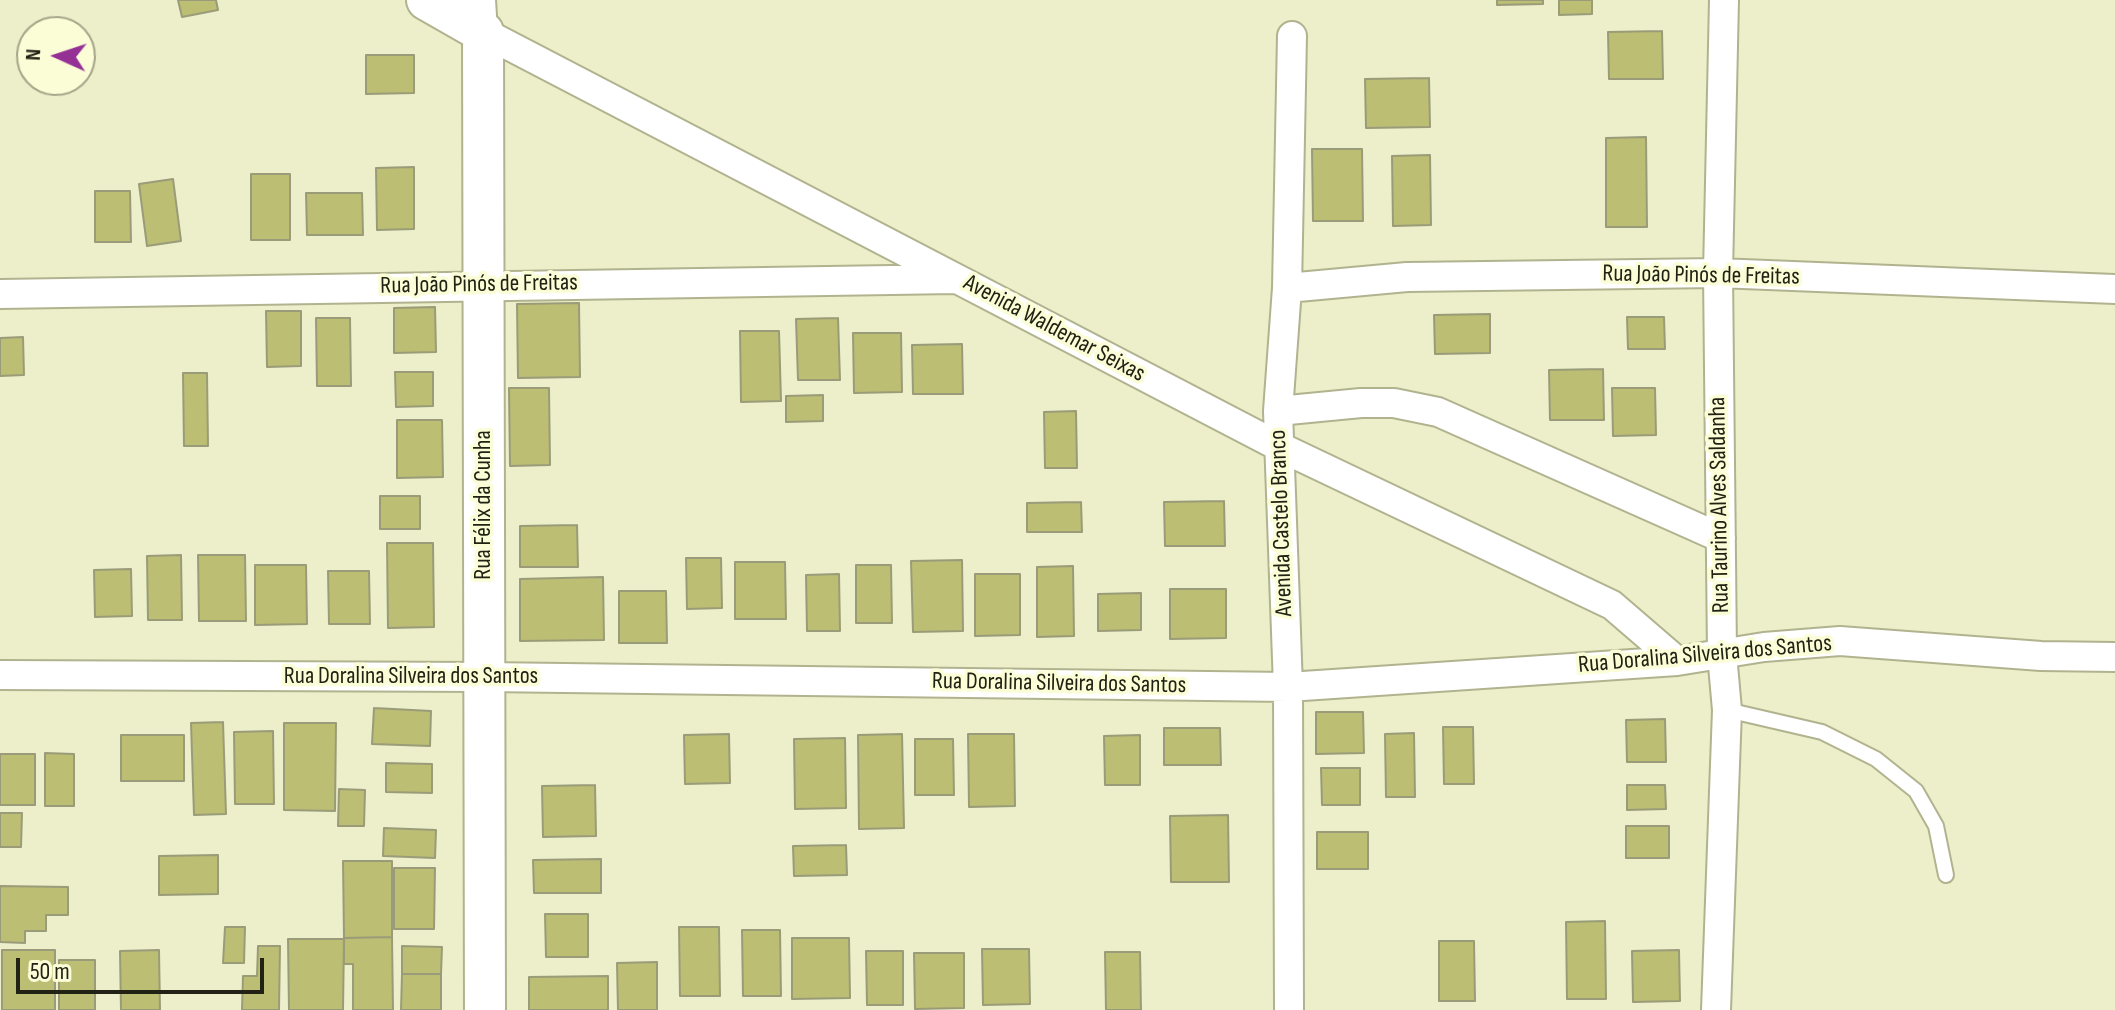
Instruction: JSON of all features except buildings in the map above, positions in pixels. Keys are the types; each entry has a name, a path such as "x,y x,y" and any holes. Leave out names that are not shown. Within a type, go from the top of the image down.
{"street":[{"name":"Avenida Waldemar Seixas","path":"427,0 482,16 958,279 1280,447 1612,605 1677,661"},
{"name":"Rua Taurino Alves Saldanha","path":"1716,1010 1727,710 1722,654 1718,273 1724,0"},
{"name":"Rua Félix da Cunha","path":"482,16 485,1010"},
{"name":"Avenida Castelo Branco","path":"1289,1010 1288,687 1278,411 1287,288 1292,36"},
{"name":"Rua João Pinós de Freitas","path":"1287,288 1407,277 1718,273 2115,289"},
{"name":"Rua João Pinós de Freitas","path":"0,294 958,279"},
{"path":"1278,411 1394,403 1438,412 1721,538"},
{"name":"Rua Doralina Silveira dos Santos","path":"0,675 484,677 1288,687 1677,661 1764,647 1840,641 2041,656 2115,657"}],"lane":[{"path":"1727,710 1822,732 1876,759 1916,791 1936,826 1946,875"}]}
